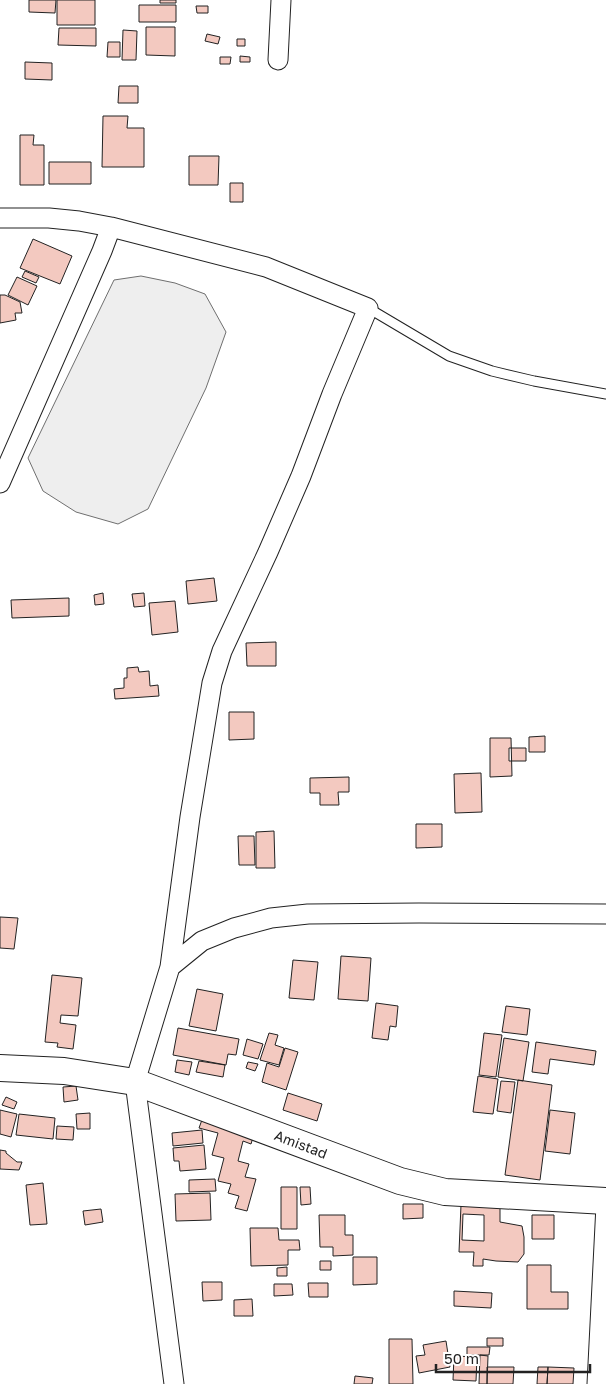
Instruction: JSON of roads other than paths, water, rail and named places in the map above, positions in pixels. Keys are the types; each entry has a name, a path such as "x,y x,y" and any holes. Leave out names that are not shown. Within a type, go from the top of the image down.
{"street":[{"path":"278,60 281,0"},
{"path":"0,218 49,218 111,227 266,267 368,308 332,394 301,476 222,651 212,683 190,817 170,967 135,1082 174,1384"},
{"path":"0,483 102,252 111,227"},
{"path":"170,967 202,941 234,928 271,918 308,914 606,914"},
{"name":"Amistad","path":"0,1068 64,1071 135,1082 400,1181 446,1192 606,1201"},
{"path":"597,1384 606,1205"}],"lane":[{"path":"368,308 449,356 492,371 606,394"}]}
